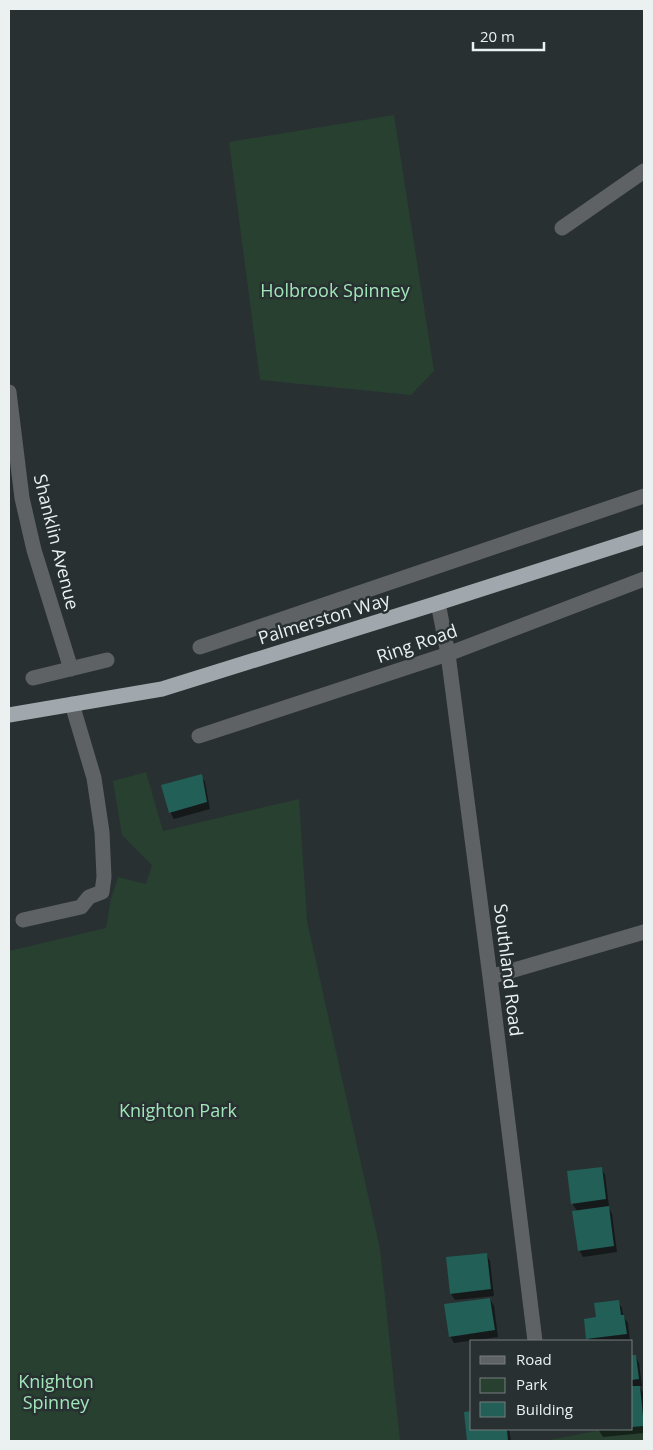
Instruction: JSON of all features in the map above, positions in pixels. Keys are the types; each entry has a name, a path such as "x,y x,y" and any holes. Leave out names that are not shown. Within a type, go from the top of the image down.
{"highway":[{"name":"Palmerston Way","path":"9,715 162,689 644,538"}],"street":[{"path":"562,228 644,171"},
{"name":"Shanklin Avenue","path":"9,392 22,498 34,550 71,669"},
{"path":"200,647 644,496"},
{"name":"Ring Road","path":"200,736 448,654 644,579"},
{"name":"Southland Road","path":"438,604 448,654 535,1340"},
{"path":"33,678 107,660"},
{"path":"23,920 81,907 89,897 102,892 104,877 102,832 94,778 72,704"},
{"path":"490,977 644,932"}],"green space":[{"name":"Holbrook Spinney","path":"394,115 434,371 411,395 260,380 229,142"},
{"name":"Knighton Park","path":"146,772 163,831 299,799 307,921 380,1249 400,1441 9,1441 9,951 106,928 111,899 118,877 146,884 152,865 122,835 113,781"},
{"path":"644,1426 644,1441 543,1441 597,1431 633,1430 633,1427"}],"building":[{"path":"202,774 207,802 169,813 161,785"},
{"path":"602,1167 606,1199 571,1204 567,1171"},
{"path":"609,1206 614,1246 578,1251 572,1211"},
{"path":"487,1253 491,1289 450,1294 446,1257"},
{"path":"490,1298 495,1330 449,1337 444,1304"},
{"path":"619,1300 627,1334 586,1339 584,1319 596,1317 594,1303"},
{"path":"633,1355 636,1355 639,1379 633,1380"},
{"path":"633,1386 640,1386 644,1426 633,1427"},
{"path":"470,1411 470,1430 507,1430 508,1441 467,1441 464,1412"}],"park label":[{"name":"Knighton Spinney","path":"56,1392"}]}
